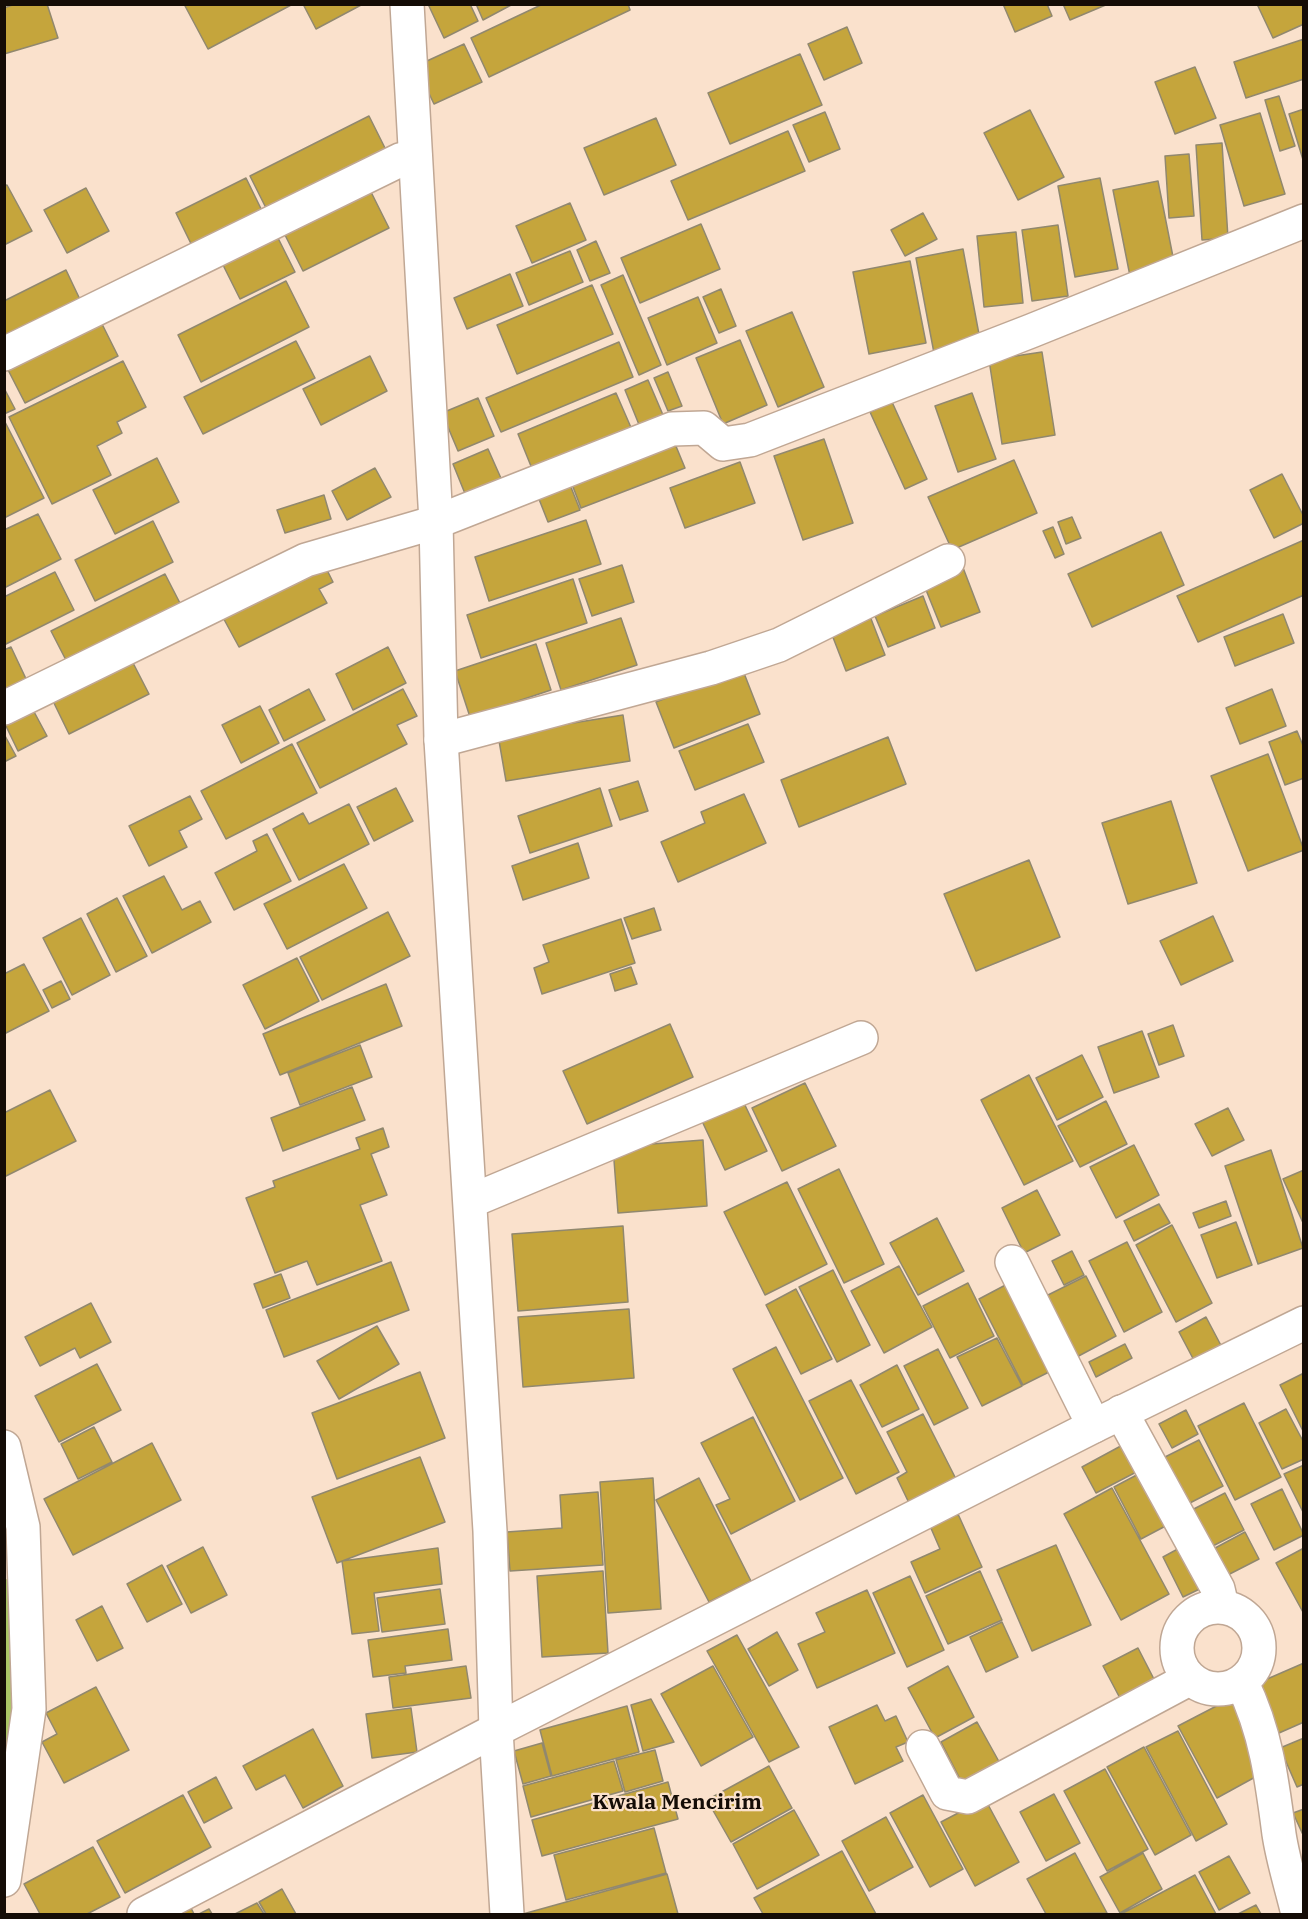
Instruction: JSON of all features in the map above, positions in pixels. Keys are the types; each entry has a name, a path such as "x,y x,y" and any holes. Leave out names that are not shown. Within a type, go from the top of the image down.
{"street":[{"path":"407,4 436,522 441,740 490,1531 496,1730 507,1914"},
{"path":"4,354 400,160 415,156"},
{"path":"4,708 306,560 436,522 672,429 705,428 723,444 750,440 1031,331 1304,220"},
{"path":"441,740 711,668 779,645 948,561"},
{"path":"471,1201 861,1038"},
{"path":"1012,1262 1108,1419 1218,1589 1222,1606"},
{"path":"144,1914 496,1730 1108,1419 1304,1323"},
{"path":"4,1448 23,1527 29,1709 14,1763 4,1880"},
{"path":"1222,1606 1241,1613 1253,1625 1259,1640 1260,1655 1254,1670 1242,1683 1212,1691 1189,1679 1178,1661 1175,1645 1182,1625 1200,1610 1222,1606"},
{"path":"923,1748 947,1793 968,1797 1189,1679"},
{"path":"1242,1683 1257,1713 1269,1756 1279,1836 1298,1914"}],"building":[{"path":"15,4 47,4 58,38 4,54 4,8"},
{"path":"184,4 293,4 208,49"},
{"path":"303,4 363,4 316,29"},
{"path":"428,4 470,4 478,21 444,38"},
{"path":"476,4 513,4 483,20"},
{"path":"543,4 628,4 630,10 489,77 471,38"},
{"path":"1003,4 1047,4 1052,16 1015,32"},
{"path":"1063,4 1108,4 1070,20"},
{"path":"1257,4 1304,4 1304,24 1273,38"},
{"path":"847,27 862,63 824,80 808,44"},
{"path":"1304,39 1304,79 1246,98 1234,62"},
{"path":"464,44 482,82 434,104 416,66"},
{"path":"800,54 822,105 730,144 708,93"},
{"path":"1195,67 1216,118 1175,134 1155,82"},
{"path":"1279,96 1295,146 1280,151 1265,100"},
{"path":"1304,109 1304,163 1289,114"},
{"path":"1030,110 1064,177 1018,200 984,133"},
{"path":"825,112 840,149 809,162 793,125"},
{"path":"1260,113 1285,194 1244,206 1220,125"},
{"path":"369,116 391,160 272,220 250,176"},
{"path":"656,118 676,165 604,195 584,148"},
{"path":"788,131 805,171 688,220 671,181"},
{"path":"1222,143 1228,238 1202,240 1196,145"},
{"path":"1189,154 1194,216 1169,218 1165,156"},
{"path":"246,178 267,221 197,256 176,213"},
{"path":"1100,178 1118,269 1075,277 1058,186"},
{"path":"1158,181 1175,267 1130,276 1113,190"},
{"path":"366,182 389,228 303,271 280,225"},
{"path":"7,185 32,231 4,245 4,186"},
{"path":"86,188 109,231 67,253 44,210"},
{"path":"570,203 586,240 532,263 516,226"},
{"path":"923,213 937,239 905,256 891,230"},
{"path":"701,224 720,269 640,303 621,258"},
{"path":"1058,225 1068,296 1032,301 1022,230"},
{"path":"273,228 295,272 240,299 218,255"},
{"path":"1016,232 1023,303 984,307 977,236"},
{"path":"596,241 610,273 590,281 577,250"},
{"path":"963,249 981,345 934,353 916,258"},
{"path":"570,251 583,282 529,305 516,273"},
{"path":"910,261 926,343 869,354 853,272"},
{"path":"66,270 85,310 4,336 4,301"},
{"path":"510,274 523,306 467,329 454,298"},
{"path":"623,275 661,365 639,375 601,285"},
{"path":"286,281 309,327 201,382 178,335"},
{"path":"592,285 613,334 517,374 497,325"},
{"path":"721,289 736,326 719,333 703,297"},
{"path":"698,297 717,343 667,365 648,318"},
{"path":"792,312 824,387 778,407 746,331"},
{"path":"99,318 118,356 25,403 5,364"},
{"path":"740,340 767,405 723,424 696,358"},
{"path":"296,341 315,378 203,434 184,397"},
{"path":"619,342 633,377 501,432 486,398"},
{"path":"1042,352 1055,435 1002,444 989,360"},
{"path":"370,356 387,391 321,425 303,389"},
{"path":"123,361 146,407 117,422 122,433 97,446 111,475 52,504 9,417"},
{"path":"668,372 682,406 668,411 654,378"},
{"path":"648,380 666,422 642,432 625,390"},
{"path":"4,388 15,409 4,414"},
{"path":"616,393 636,439 537,481 518,434"},
{"path":"972,393 996,459 958,472 935,406"},
{"path":"478,398 494,436 458,451 442,413"},
{"path":"892,402 927,479 905,489 870,412"},
{"path":"4,420 44,498 4,518"},
{"path":"673,439 685,468 581,508 570,479"},
{"path":"824,439 853,523 803,540 774,456"},
{"path":"488,449 504,485 468,501 453,464"},
{"path":"157,458 179,502 115,534 93,490"},
{"path":"1014,460 1037,513 952,550 928,497"},
{"path":"740,462 755,503 685,528 670,488"},
{"path":"375,468 391,497 347,520 332,491"},
{"path":"1282,474 1304,517 1304,523 1274,538 1250,490"},
{"path":"567,477 580,510 548,522 535,489"},
{"path":"324,495 331,519 285,533 277,510"},
{"path":"38,514 61,559 4,588 4,530"},
{"path":"1072,517 1081,538 1066,544 1058,522"},
{"path":"586,520 601,564 489,601 475,557"},
{"path":"153,521 173,562 95,601 75,560"},
{"path":"1053,527 1064,554 1055,558 1043,531"},
{"path":"1161,532 1184,585 1092,627 1068,574"},
{"path":"1304,540 1304,595 1198,642 1177,596"},
{"path":"322,560 333,582 319,589 327,603 239,647 220,612"},
{"path":"622,565 634,602 592,616 579,579"},
{"path":"962,565 980,612 941,627 922,580"},
{"path":"55,572 74,610 4,645 4,597"},
{"path":"165,574 183,609 69,666 51,631"},
{"path":"573,579 587,623 481,658 467,615"},
{"path":"923,596 935,628 888,647 875,616"},
{"path":"868,611 885,655 846,671 829,627"},
{"path":"1283,614 1294,643 1235,666 1224,637"},
{"path":"621,618 637,665 561,690 546,643"},
{"path":"536,644 551,690 470,717 455,671"},
{"path":"11,647 28,683 4,694 4,650"},
{"path":"388,647 406,683 353,710 336,674"},
{"path":"131,659 149,694 69,734 52,699"},
{"path":"742,668 760,714 674,748 656,702"},
{"path":"309,689 325,720 284,741 269,710"},
{"path":"403,689 417,716 397,725 407,744 320,788 297,743"},
{"path":"1272,689 1286,726 1240,744 1226,708"},
{"path":"260,706 279,743 241,763 222,725"},
{"path":"32,708 47,736 18,751 4,722"},
{"path":"623,715 630,761 506,781 498,735"},
{"path":"748,724 764,762 695,790 679,751"},
{"path":"1297,731 1304,748 1304,778 1285,785 1269,742"},
{"path":"4,734 16,756 4,762"},
{"path":"888,737 906,784 799,827 781,780"},
{"path":"292,744 317,793 226,839 201,791"},
{"path":"1268,754 1304,850 1248,871 1211,776"},
{"path":"638,781 648,811 620,820 609,790"},
{"path":"396,788 413,821 374,841 357,807"},
{"path":"600,788 612,826 530,853 518,816"},
{"path":"744,794 766,843 678,882 661,842 705,823 701,812"},
{"path":"190,796 202,819 179,831 187,847 149,866 129,826"},
{"path":"1171,801 1197,883 1128,904 1102,823"},
{"path":"349,804 369,844 299,880 273,829 303,813 309,824"},
{"path":"267,834 291,881 234,910 215,873 257,851 253,841"},
{"path":"578,843 589,878 523,900 512,866"},
{"path":"1029,860 1060,937 976,971 944,894"},
{"path":"344,864 367,908 287,949 264,904"},
{"path":"164,876 182,910 200,901 211,922 152,953 123,896"},
{"path":"117,898 147,956 116,972 87,914"},
{"path":"654,908 661,930 632,939 624,918"},
{"path":"388,912 410,956 322,1000 300,957"},
{"path":"1213,916 1233,961 1181,985 1160,941"},
{"path":"81,918 110,975 72,995 43,938"},
{"path":"621,919 635,963 542,994 534,968 549,962 543,945"},
{"path":"297,958 319,1001 265,1029 243,985"},
{"path":"24,964 49,1011 4,1034 4,974"},
{"path":"631,967 637,984 615,991 610,974"},
{"path":"61,981 70,999 52,1008 43,990"},
{"path":"386,984 402,1026 280,1075 263,1034"},
{"path":"670,1024 693,1077 587,1124 563,1071"},
{"path":"1173,1025 1184,1056 1159,1065 1148,1034"},
{"path":"1142,1031 1159,1077 1114,1093 1098,1047"},
{"path":"360,1045 372,1077 300,1105 288,1073"},
{"path":"1082,1055 1103,1097 1057,1120 1036,1078"},
{"path":"1029,1075 1073,1161 1024,1185 981,1100"},
{"path":"805,1083 836,1146 782,1171 752,1108"},
{"path":"352,1087 365,1120 283,1151 271,1118"},
{"path":"50,1090 76,1141 4,1177 4,1113"},
{"path":"742,1099 767,1151 725,1170 701,1119"},
{"path":"1106,1101 1127,1144 1080,1167 1058,1126"},
{"path":"1228,1108 1244,1140 1212,1156 1195,1124"},
{"path":"383,1128 389,1147 371,1154 387,1195 360,1205 382,1261 317,1285 307,1261 275,1273 246,1198 275,1187 273,1181 360,1149 356,1138"},
{"path":"703,1140 707,1206 618,1213 613,1147"},
{"path":"1134,1145 1159,1195 1116,1218 1090,1167"},
{"path":"1271,1150 1303,1248 1258,1264 1225,1166"},
{"path":"839,1169 884,1264 844,1283 798,1189"},
{"path":"1304,1170 1304,1225 1283,1179"},
{"path":"787,1182 827,1264 765,1295 724,1212"},
{"path":"1037,1190 1060,1235 1024,1253 1002,1208"},
{"path":"1226,1201 1231,1216 1199,1228 1193,1213"},
{"path":"1159,1204 1170,1223 1134,1241 1124,1221"},
{"path":"937,1218 964,1271 918,1295 890,1243"},
{"path":"1236,1222 1252,1265 1217,1278 1201,1235"},
{"path":"1172,1225 1212,1303 1176,1322 1136,1245"},
{"path":"623,1226 628,1302 518,1311 512,1234"},
{"path":"1127,1242 1162,1312 1124,1332 1089,1261"},
{"path":"1072,1251 1084,1275 1064,1285 1052,1261"},
{"path":"391,1262 409,1310 284,1357 266,1310"},
{"path":"899,1266 932,1327 884,1353 851,1291"},
{"path":"833,1270 870,1345 837,1362 799,1287"},
{"path":"281,1274 290,1298 263,1308 254,1284"},
{"path":"1086,1276 1116,1336 1073,1359 1042,1298"},
{"path":"1015,1280 1059,1367 1023,1385 979,1299"},
{"path":"968,1283 994,1336 950,1358 923,1306"},
{"path":"796,1289 832,1359 801,1374 766,1305"},
{"path":"91,1303 111,1342 80,1358 75,1348 40,1366 25,1337"},
{"path":"629,1309 634,1378 523,1387 518,1317"},
{"path":"1206,1317 1225,1353 1198,1368 1179,1332"},
{"path":"377,1326 399,1364 339,1399 317,1361"},
{"path":"997,1338 1022,1386 982,1406 957,1357"},
{"path":"1125,1344 1132,1358 1096,1377 1089,1362"},
{"path":"776,1347 843,1478 800,1500 733,1369"},
{"path":"938,1349 968,1408 934,1425 904,1366"},
{"path":"97,1364 121,1410 59,1442 35,1396"},
{"path":"897,1365 919,1409 882,1427 860,1385"},
{"path":"420,1372 445,1438 337,1479 312,1413"},
{"path":"1304,1373 1304,1433 1280,1385"},
{"path":"851,1380 899,1472 856,1494 809,1401"},
{"path":"1244,1403 1281,1477 1235,1500 1198,1426"},
{"path":"1286,1409 1304,1443 1304,1459 1282,1469 1259,1423"},
{"path":"1186,1410 1198,1434 1172,1448 1159,1424"},
{"path":"923,1414 956,1479 909,1503 897,1478 907,1472 887,1432"},
{"path":"753,1417 795,1501 731,1534 716,1505 730,1499 701,1443"},
{"path":"94,1427 112,1462 78,1479 61,1444"},
{"path":"1199,1440 1223,1486 1182,1507 1159,1460"},
{"path":"1130,1441 1144,1468 1096,1493 1082,1467"},
{"path":"152,1443 181,1500 73,1555 44,1499"},
{"path":"420,1457 445,1522 337,1563 312,1497"},
{"path":"1304,1465 1304,1514 1284,1474"},
{"path":"1148,1469 1175,1521 1141,1539 1114,1487"},
{"path":"653,1478 661,1609 608,1613 600,1482"},
{"path":"699,1478 751,1581 709,1602 656,1500"},
{"path":"1112,1488 1169,1594 1121,1620 1064,1514"},
{"path":"1282,1489 1304,1535 1274,1550 1251,1504"},
{"path":"598,1492 603,1565 510,1571 507,1532 562,1528 560,1495"},
{"path":"1225,1493 1244,1530 1203,1551 1184,1514"},
{"path":"958,1514 982,1567 925,1593 911,1562 940,1549 930,1526"},
{"path":"1245,1532 1259,1559 1218,1580 1204,1554"},
{"path":"1187,1544 1208,1585 1183,1597 1163,1557"},
{"path":"1056,1545 1091,1625 1032,1651 997,1570"},
{"path":"203,1547 227,1595 191,1613 167,1566"},
{"path":"438,1548 442,1584 374,1593 379,1631 352,1634 342,1561"},
{"path":"1304,1548 1304,1614 1276,1563"},
{"path":"162,1565 182,1604 147,1622 127,1584"},
{"path":"603,1571 608,1653 542,1657 537,1576"},
{"path":"980,1571 1002,1620 948,1644 926,1596"},
{"path":"910,1576 944,1650 907,1667 873,1593"},
{"path":"440,1589 445,1624 382,1632 377,1598"},
{"path":"867,1590 895,1653 817,1688 798,1644 825,1632 816,1613"},
{"path":"102,1606 123,1648 97,1661 76,1620"},
{"path":"1002,1622 1018,1657 986,1672 970,1637"},
{"path":"448,1629 452,1660 405,1666 406,1673 373,1677 368,1640"},
{"path":"777,1632 798,1670 769,1686 748,1649"},
{"path":"737,1635 799,1747 769,1762 707,1651"},
{"path":"1138,1648 1156,1683 1122,1702 1103,1666"},
{"path":"1304,1663 1304,1722 1279,1733 1258,1683"},
{"path":"466,1666 471,1698 393,1708 389,1677"},
{"path":"713,1666 753,1737 701,1766 661,1694"},
{"path":"948,1666 974,1717 935,1738 908,1688"},
{"path":"96,1687 129,1750 64,1783 42,1742 57,1734 46,1713"},
{"path":"651,1699 674,1742 643,1751 631,1705"},
{"path":"1230,1699 1268,1770 1217,1798 1178,1726"},
{"path":"877,1705 885,1721 896,1716 908,1742 896,1747 903,1761 855,1784 829,1727"},
{"path":"627,1706 639,1752 552,1776 540,1730"},
{"path":"411,1708 417,1752 372,1758 366,1714"},
{"path":"977,1722 1002,1767 964,1787 941,1742"},
{"path":"313,1729 343,1786 303,1808 285,1775 256,1790 243,1766"},
{"path":"1178,1731 1227,1824 1196,1841 1146,1747"},
{"path":"1304,1738 1304,1784 1297,1787 1280,1748"},
{"path":"542,1743 551,1776 523,1784 514,1751"},
{"path":"1144,1747 1191,1835 1155,1855 1107,1767"},
{"path":"655,1750 663,1781 625,1792 616,1760"},
{"path":"614,1761 623,1791 531,1817 523,1786"},
{"path":"769,1766 792,1808 731,1842 707,1800"},
{"path":"1105,1769 1148,1849 1107,1871 1064,1791"},
{"path":"216,1777 232,1808 204,1823 188,1792"},
{"path":"668,1782 678,1819 542,1856 532,1820"},
{"path":"1054,1794 1080,1843 1046,1861 1020,1812"},
{"path":"183,1795 211,1847 125,1893 97,1841"},
{"path":"923,1795 963,1869 930,1887 890,1813"},
{"path":"985,1799 1019,1862 975,1886 941,1822"},
{"path":"1304,1809 1304,1837 1293,1813"},
{"path":"794,1810 819,1855 757,1889 733,1844"},
{"path":"886,1817 913,1867 869,1891 842,1841"},
{"path":"654,1828 666,1873 566,1900 554,1855"},
{"path":"93,1847 120,1897 87,1914 40,1914 24,1884"},
{"path":"842,1851 876,1914 763,1914 754,1898"},
{"path":"1075,1853 1107,1913 1046,1914 1027,1879"},
{"path":"1143,1853 1162,1889 1120,1913 1100,1877"},
{"path":"1229,1856 1250,1893 1219,1910 1199,1872"},
{"path":"667,1874 678,1914 523,1914"},
{"path":"1195,1875 1216,1914 1121,1914"},
{"path":"282,1889 296,1914 266,1914 259,1902"},
{"path":"257,1903 264,1914 235,1914"},
{"path":"189,1904 194,1914 169,1914"},
{"path":"1256,1905 1261,1914 1238,1914"},
{"path":"209,1909 212,1914 199,1914"}],"waterway":[{"path":"4,1598 14,1715 4,1762"}],"district":[{"name":"Kwala Mencirim","path":"677,1803"}]}
